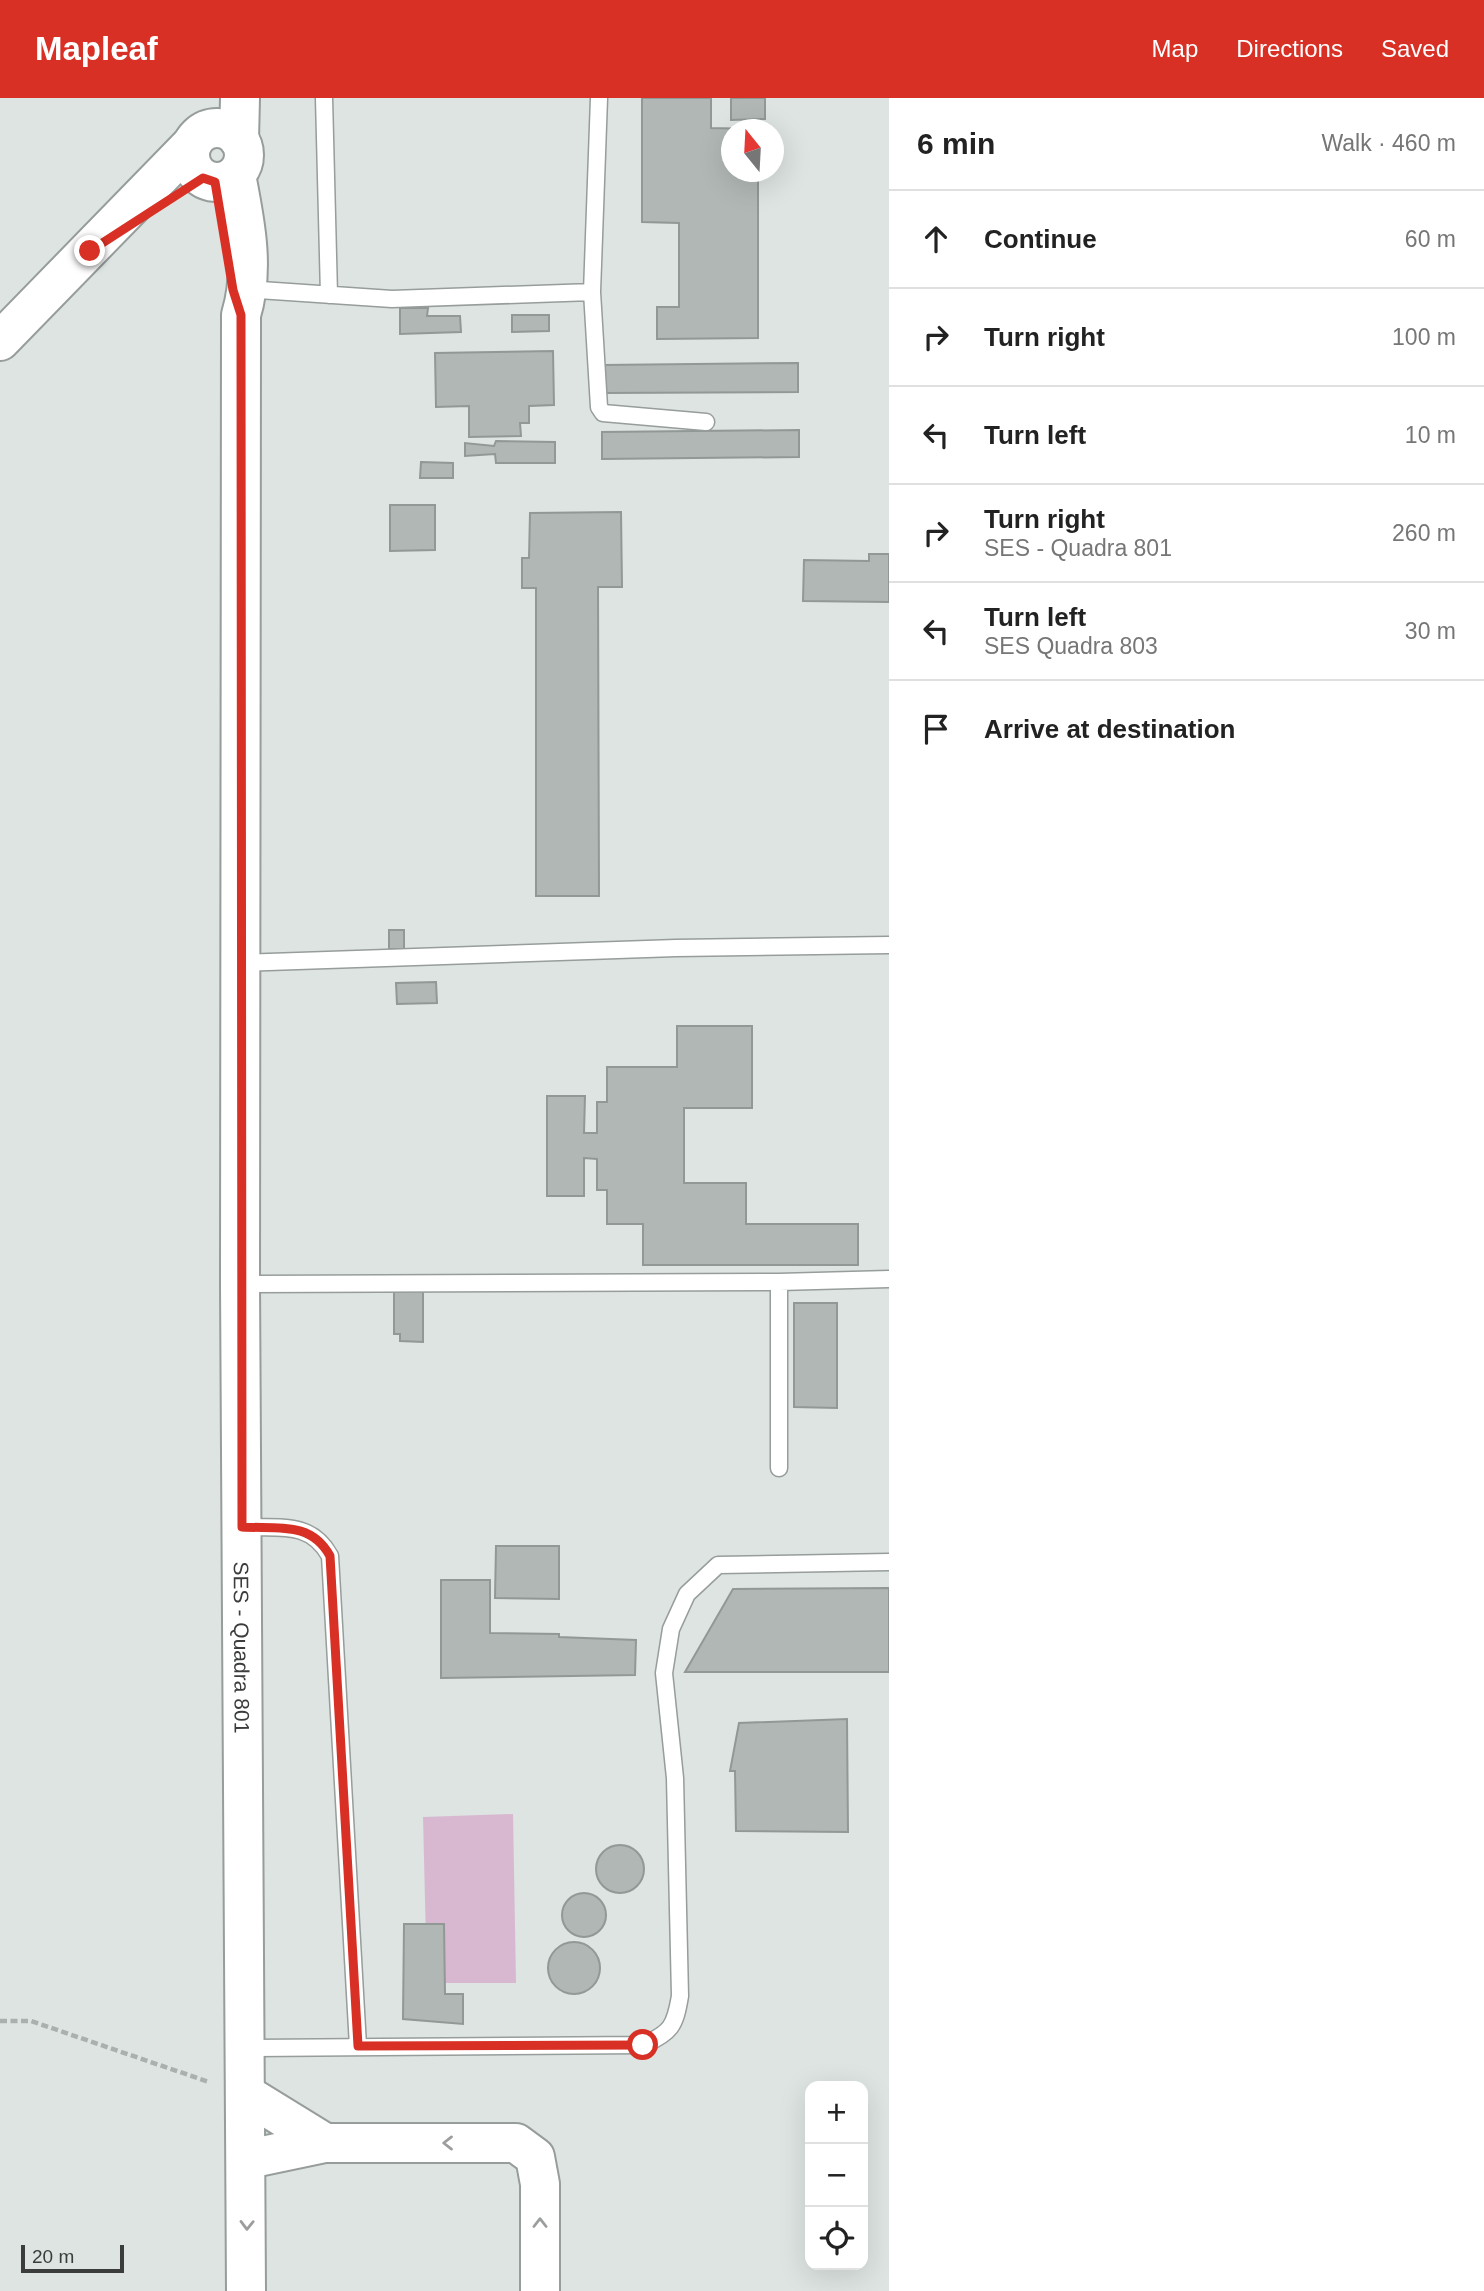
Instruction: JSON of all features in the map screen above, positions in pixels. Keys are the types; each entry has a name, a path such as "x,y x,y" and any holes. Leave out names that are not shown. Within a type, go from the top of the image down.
{"street":[{"name":"SES - Quadra 801","path":"240,98 214,150 241,298 240,1284 247,2048 246,2291"},
{"path":"0,341 90,251 214,150"},
{"path":"247,2095 325,2143"},
{"path":"247,2159 325,2143 516,2143 535,2157 540,2184 540,2291"}],"lane":[{"path":"324,98 329,295"},
{"path":"599,98 592,292 597,399 603,413 706,422"},
{"path":"241,298 329,295 392,299 592,292"},
{"path":"240,963 677,948 889,945"},
{"path":"240,1284 779,1283 889,1279"},
{"path":"779,1283 779,1468"},
{"path":"242,1527 310,1531 321,1540 330,1556 358,2046"},
{"path":"247,2048 643,2045 665,2035 677,2017 680,1996 675,1778 664,1673 671,1629 687,1594 718,1565 753,1562 889,1562"}],"path":[{"path":"0,2021 31,2021 247,2095"}],"shaded area":[{"path":"513,1814 516,1983 427,1983 423,1817"}],"building":[{"path":"642,98 711,98 711,128 721,128 721,182 758,182 758,338 657,339 657,307 679,307 679,223 642,222"},
{"path":"731,98 765,98 765,119 731,119"},
{"path":"400,308 428,308 427,316 460,316 461,332 400,334"},
{"path":"512,315 549,315 549,331 512,332"},
{"path":"553,351 554,405 529,406 529,423 520,423 521,436 469,437 469,406 436,407 435,353"},
{"path":"798,363 798,392 603,393 603,365"},
{"path":"799,430 799,457 602,459 602,432"},
{"path":"496,441 555,442 555,463 496,463 495,454 465,456 465,443 494,446"},
{"path":"421,462 453,463 453,478 420,478"},
{"path":"390,505 435,505 435,550 390,551"},
{"path":"621,512 622,587 598,587 599,896 536,896 536,588 522,588 522,558 529,558 530,513"},
{"path":"869,554 889,554 889,602 803,601 804,560 869,561"},
{"path":"389,930 404,930 404,949 389,949"},
{"path":"436,982 437,1003 397,1004 396,983"},
{"path":"677,1026 752,1026 752,1108 684,1108 684,1183 746,1183 746,1224 858,1224 858,1265 643,1265 643,1224 607,1224 607,1190 597,1190 597,1159 584,1158 584,1196 547,1196 547,1096 585,1096 584,1133 597,1133 597,1102 607,1102 607,1067 677,1067"},
{"path":"394,1290 423,1290 423,1342 400,1341 400,1334 394,1334"},
{"path":"794,1303 837,1303 837,1408 794,1407"},
{"path":"496,1546 559,1546 559,1599 495,1598"},
{"path":"441,1580 490,1580 490,1633 559,1634 559,1637 636,1640 635,1675 441,1678"},
{"path":"889,1588 889,1672 685,1672 733,1589"},
{"path":"847,1719 848,1832 736,1831 735,1771 730,1771 739,1723"},
{"path":"620,1845 637,1852 644,1869 637,1886 620,1893 603,1886 596,1869 603,1852"},
{"path":"584,1893 599,1900 606,1915 599,1930 584,1937 569,1930 562,1915 569,1900"},
{"path":"404,1924 444,1924 445,1994 463,1994 463,2024 403,2019"},
{"path":"574,1942 584,1944 592,1950 598,1958 598,1978 592,1986 584,1992 574,1994 564,1992 556,1986 550,1978 548,1968 550,1958 556,1950 564,1944"}],"route":[{"path":"90,251 203,178 215,182 233,290 241,315 242,1527 310,1531 321,1540 330,1556 358,2046 399,2048 643,2045"}]}
